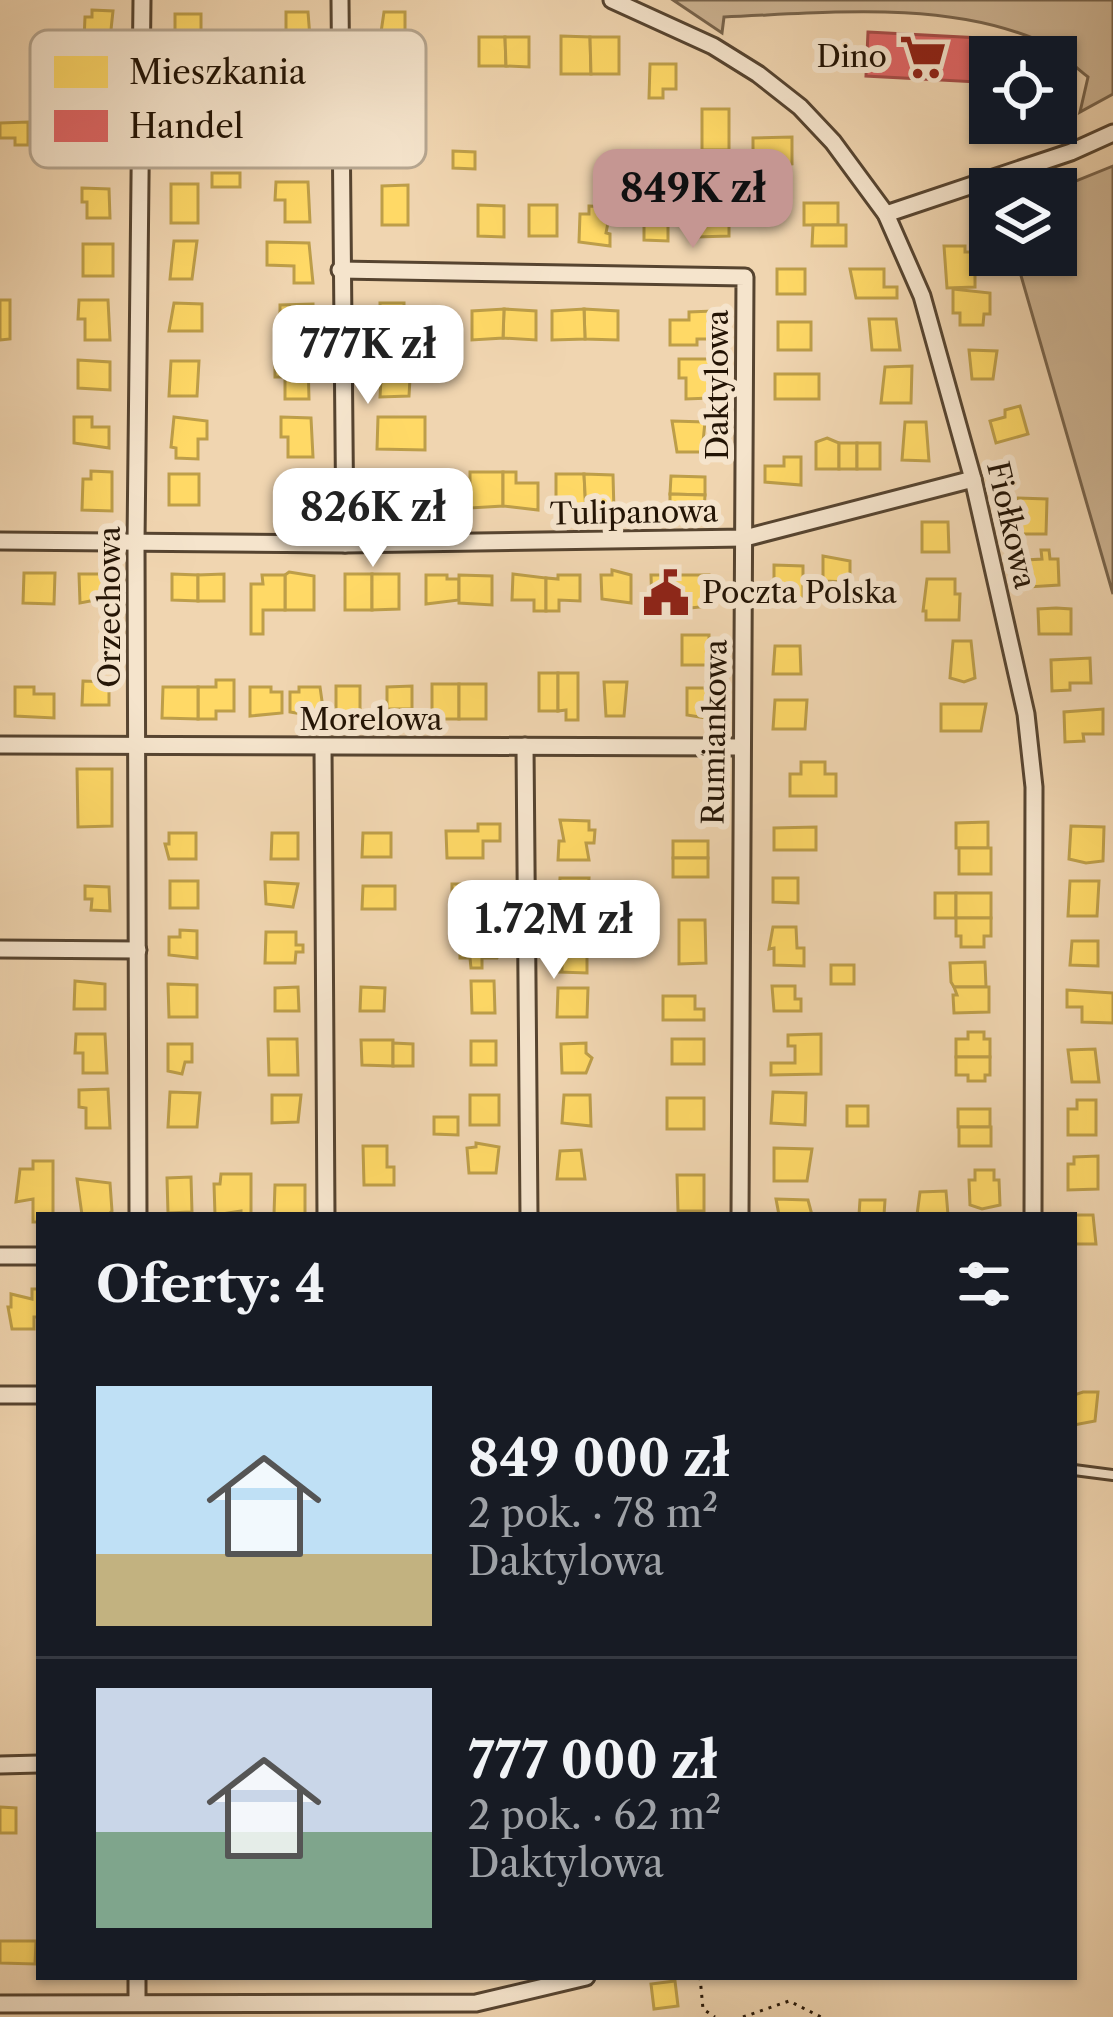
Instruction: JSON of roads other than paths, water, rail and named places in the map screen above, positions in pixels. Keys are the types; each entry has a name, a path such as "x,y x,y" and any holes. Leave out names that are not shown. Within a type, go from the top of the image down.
{"street":[{"name":"Orzechowa","path":"142,0 142,30"},
{"name":"Fiołkowa","path":"612,0 712,46 800,107 833,142 886,214 922,296 973,479 1026,714 1034,787 1033,1212"},
{"path":"886,214 1071,152 1113,133"},
{"name":"Orzechowa","path":"139,1212 136,542 140,168"},
{"path":"340,168 345,544"},
{"name":"Daktylowa","path":"340,270 745,277 745,538"},
{"name":"Tulipanowa","path":"0,541 345,544 745,538 973,479"},
{"name":"Rumiankowa","path":"740,1212 745,538"},
{"name":"Morelowa","path":"0,745 741,747"},
{"path":"525,746 529,1212"},
{"path":"323,747 326,1212"},
{"path":"0,949 137,950"},
{"path":"0,1256 36,1256"},
{"path":"0,1395 36,1395"},
{"path":"0,1765 36,1764"},
{"path":"137,1980 137,2003"},
{"path":"0,2004 476,2003 573,1980"}],"lane":[{"path":"1077,1469 1113,1475"}],"place":[{"name":"Dino","path":"923,57"},
{"name":"Poczta Polska","path":"666,593"}]}
